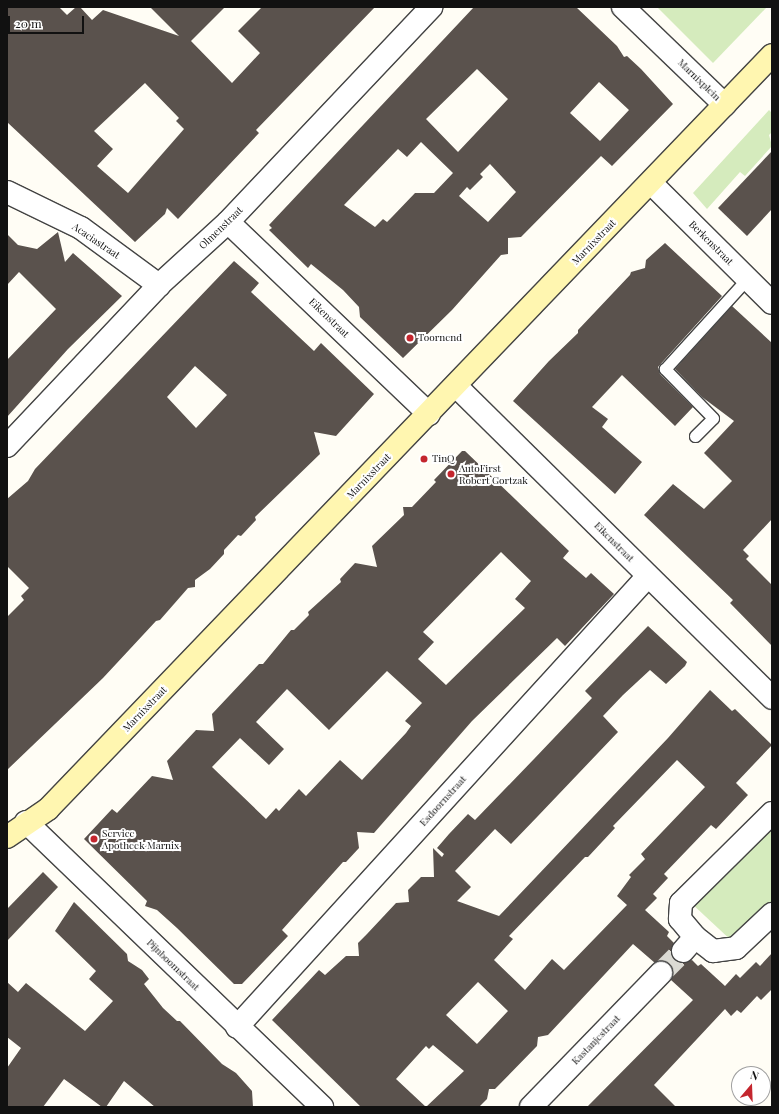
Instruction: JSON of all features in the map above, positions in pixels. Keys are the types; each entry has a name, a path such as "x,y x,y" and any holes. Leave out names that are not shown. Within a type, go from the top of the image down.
{"street":[{"name":"Olmenstraat","path":"7,446 159,285 228,222 431,7"},
{"name":"Marnixplein","path":"623,7 725,105 772,56"},
{"name":"Marnixstraat","path":"7,837 26,822 48,809 725,105"},
{"name":"Berkenstraat","path":"651,183 772,303"},
{"name":"Acaciastraat","path":"7,192 80,228 159,285"},
{"name":"Eikenstraat","path":"228,222 429,414"},
{"name":"Eikenstraat","path":"456,386 772,698"},
{"name":"Esdoornstraat","path":"237,1027 648,576"},
{"path":"772,813 681,903 680,919 689,944 713,950 736,948 772,914"},
{"name":"Pijnboomstraat","path":"26,822 237,1027 322,1107"},
{"name":"Kastanjestraat","path":"531,1107 661,973"}],"lane":[{"path":"695,436 713,418 665,369 747,279"}],"green space":[{"path":"657,7 767,7 713,63"},
{"path":"769,110 772,113 772,132 769,135 772,146 745,176 740,172 707,209 693,193"},
{"path":"772,823 772,904 734,943 690,902"}],"building":[{"path":"7,7 59,7 67,15 76,7 80,7 92,20 103,10 179,36 150,7 225,7 191,41 232,83 260,53 238,31 262,7 375,7 256,130 259,133 178,219 167,208 165,214 135,242 7,122","holes":["145,83 179,118 176,121 184,129 128,193 97,166 113,149 94,131"]},
{"path":"474,7 576,7 617,46 624,57 627,56 641,69 673,104 612,166 601,156 521,237 508,238 508,254 501,255 452,310 403,358 360,317 359,307 343,290 311,264 308,268 269,230 272,228 269,225","holes":["477,69 508,99 458,152 426,119","599,82 629,110 600,141 570,113","421,142 453,173 434,193 415,193 387,222 383,219 375,227 344,205 398,149 407,157","490,164 516,192 488,222 459,196 467,187 470,190 483,177 480,174"]},
{"path":"772,151 772,209 747,236 718,208"},
{"path":"58,232 65,262 73,253 122,296 68,349 7,417 7,360 56,309 19,272 7,285 7,234 18,245 37,249"},
{"path":"665,243 722,296 658,367 660,374 693,407 675,426 622,375 592,407 608,419 602,427 642,462 615,494 513,401 549,361 578,333 578,330 630,275 631,272 645,268 646,260"},
{"path":"234,261 259,283 251,292 314,351 321,343 374,394 336,436 314,432 320,454 255,517 256,520 241,536 238,535 224,550 224,554 210,569 195,580 195,587 188,588 160,620 156,621 103,678 7,770 7,617 24,600 21,596 29,588 8,567 7,499 28,481 35,469","holes":["195,366 227,395 196,428 167,397"]},
{"path":"732,306 772,343 772,519 743,550 749,556 746,559 772,585 772,646 730,603 733,600 644,515 673,484 704,509 732,481 704,453 734,421 702,397 675,369"},
{"path":"462,451 465,451 569,551 563,558 586,578 591,573 614,594 565,646 557,638 472,721 374,833 357,832 359,848 346,862 343,862 282,930 288,936 242,984 234,984 157,910 145,906 147,901 84,839 112,809 117,813 152,776 173,780 167,761 196,730 214,731 212,714 259,664 263,664 291,630 294,630 309,615 308,612 341,582 340,579 355,563 377,567 372,546 404,515 403,507 412,507 436,482 434,480","holes":["501,552 531,581 515,599 525,608 446,685 418,659 434,642 423,632","387,671 422,703 405,721 411,726 406,733 362,780 340,760 306,796 299,789 279,811 276,808 266,819 212,767 240,738 269,765 284,749 256,722 287,689 329,730"]},
{"path":"648,626 687,662 685,666 666,684 650,670 623,695 603,716 618,732 538,816 511,844 495,829 455,871 471,887 457,901 499,916 668,738 710,690 732,711 735,709 772,745 736,783 748,795 716,829 711,825 664,874 668,878 653,894 657,898 645,910 669,932 667,936 674,943 671,949 675,960 681,963 692,960 698,966 701,964 725,986 736,974 740,978 756,962 760,966 772,953 772,989 761,1000 757,996 741,1013 737,1010 731,1016 725,1009 654,1085 676,1107 587,1107 693,1000 671,980 673,970 669,964 664,961 655,963 633,944 548,1035 538,1037 537,1046 495,1089 489,1089 487,1099 479,1107 426,1107 361,1107 272,1020 319,970 325,975 346,956 359,956 358,943 396,903 409,902 408,890 421,877 434,877 433,848 442,857 444,854 437,848 449,834 468,814 475,820 592,698 585,691","holes":["677,760 705,787 641,854 645,859 629,875 631,877 617,896 627,905 564,970 552,959 525,990 494,960 513,939 509,936 585,857 588,857 615,828 613,826","478,982 508,1011 477,1044 446,1015","433,1045 464,1071 426,1107 396,1079 426,1046 429,1049"]},
{"path":"43,872 58,887 7,941 7,909"},
{"path":"74,902 127,954 128,961 142,970 149,979 144,984 163,1008 177,1021 180,1021 222,1064 236,1073 252,1091 253,1107 155,1107 124,1081 106,1107 102,1107 64,1079 43,1107 7,1107 7,1068 21,1048 7,1037 7,982 18,992 26,983 85,1031 113,1001 89,979 96,971 55,931"}],"tunnel":[{"path":"661,973 683,951"}],"place":[{"name":"Toornend","path":"410,338"},
{"name":"TinQ","path":"424,459"},
{"name":"AutoFirst Robert Gortzak","path":"451,474"},
{"name":"Service Apotheek Marnix","path":"94,839"}]}
